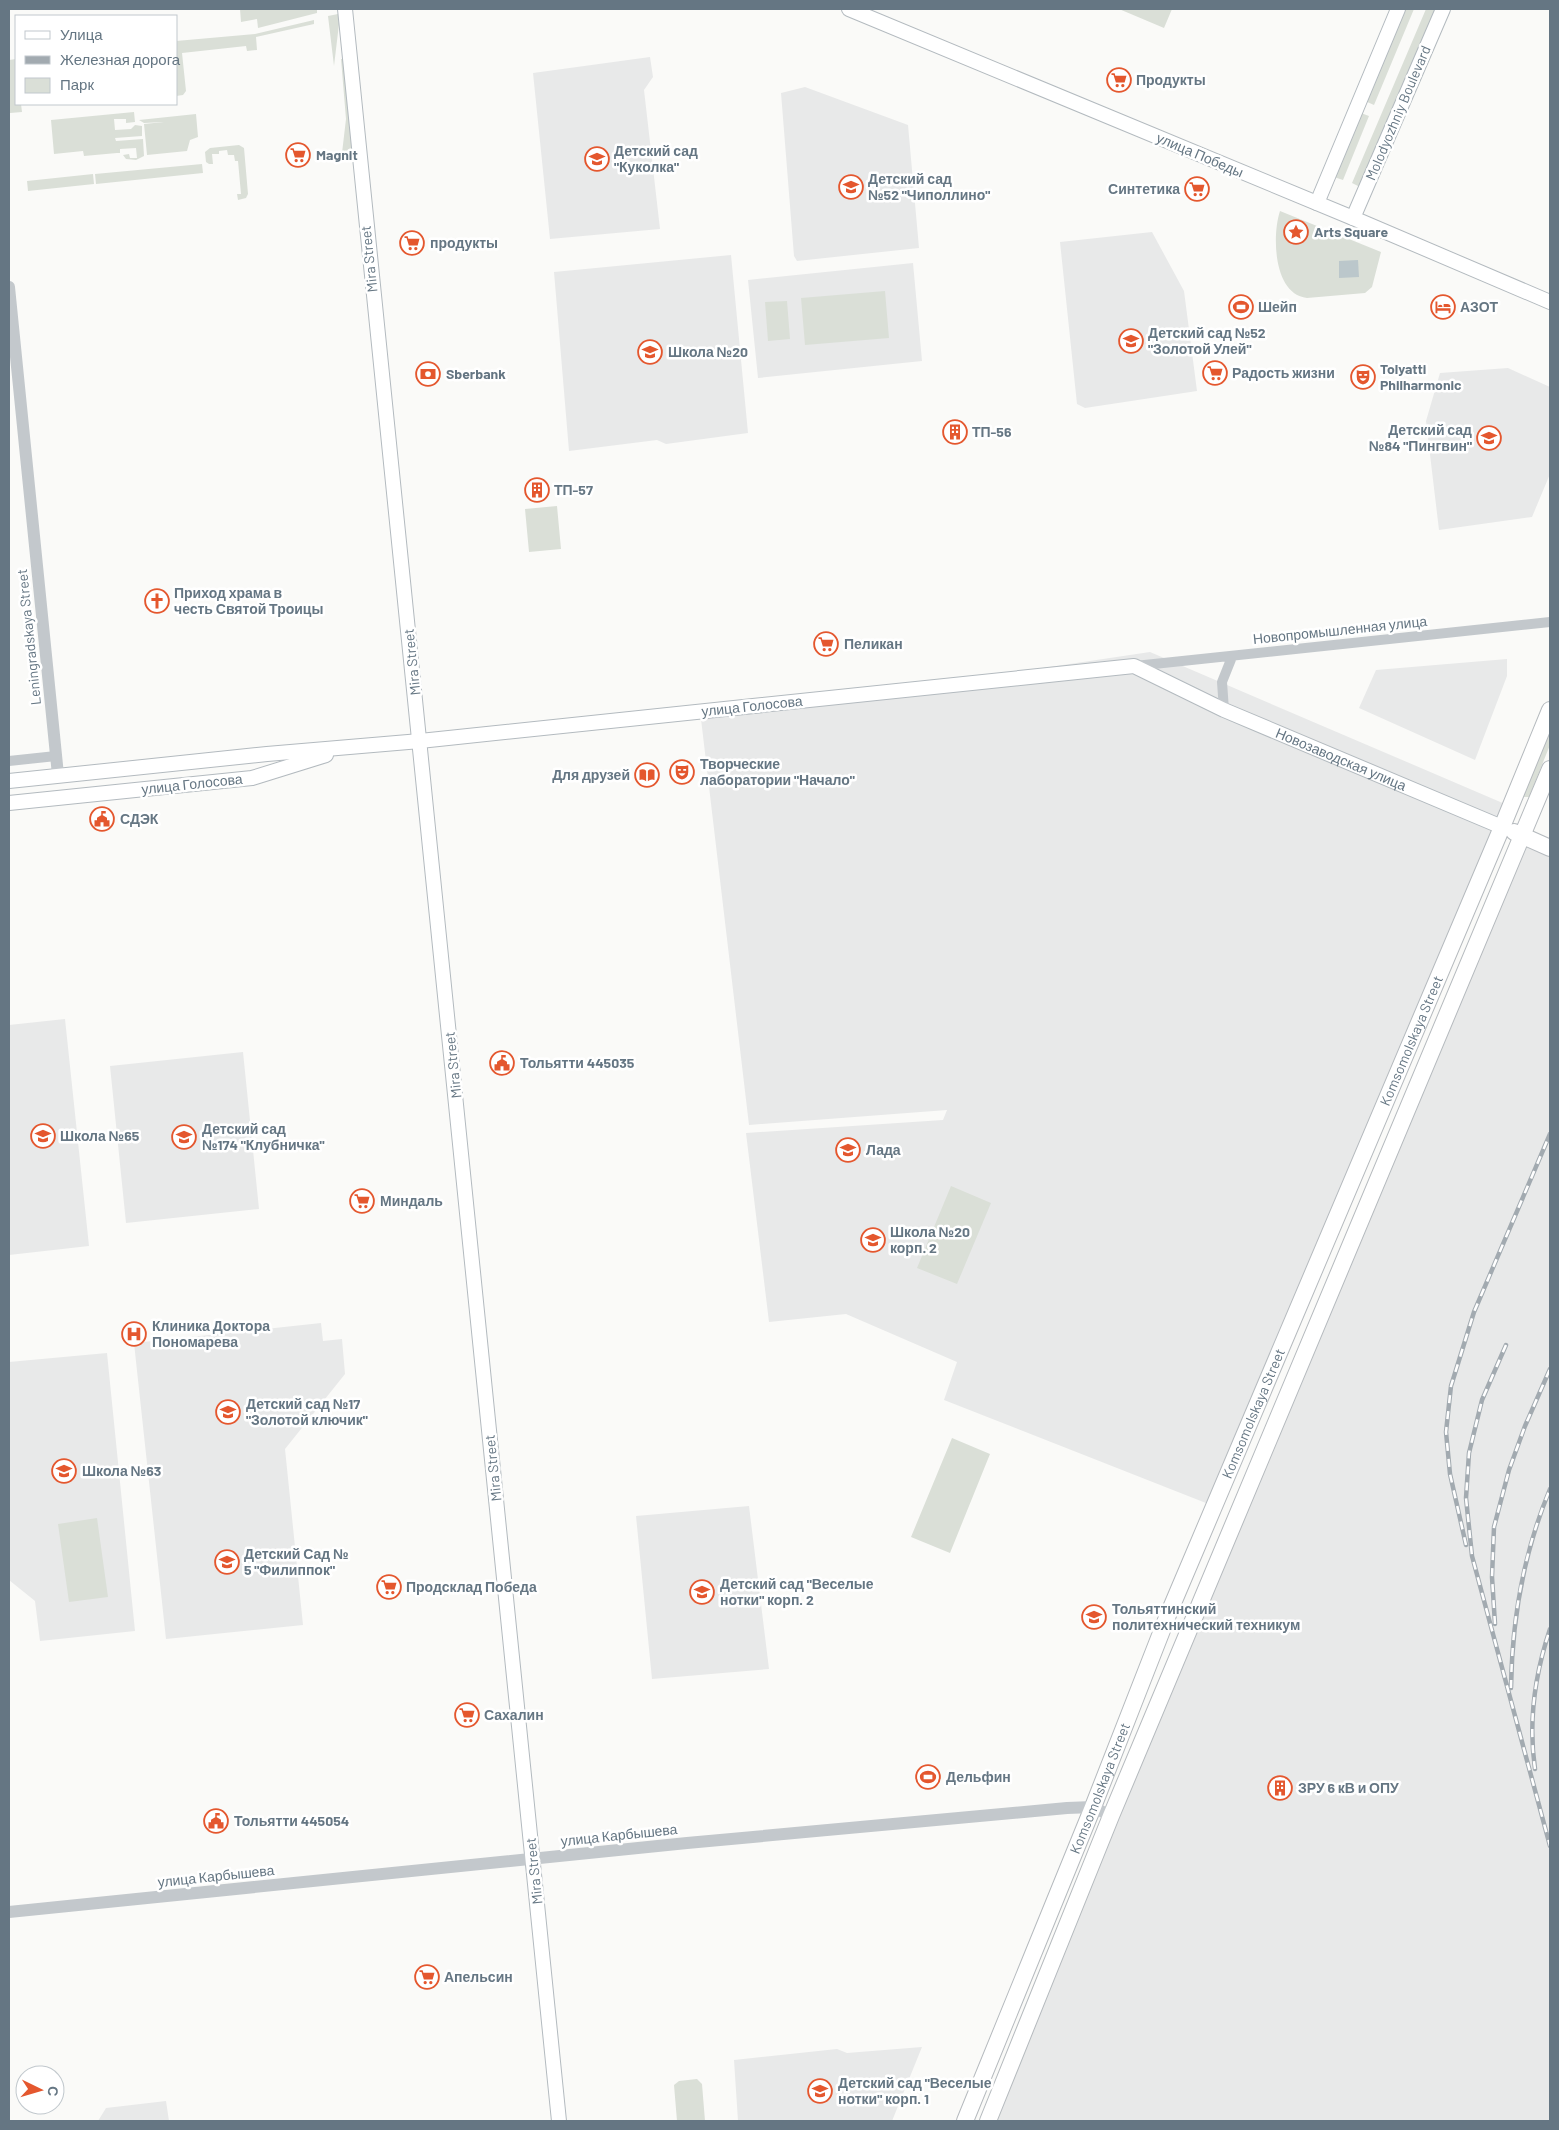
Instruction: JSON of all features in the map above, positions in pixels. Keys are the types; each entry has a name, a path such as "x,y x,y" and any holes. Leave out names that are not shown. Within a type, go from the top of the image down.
{"main road":[{"name":"Mira Street","path":"345,9 559,2121"},
{"name":"улица Победы","path":"849,9 1354,218 1550,302"},
{"path":"1317,203 1398,9"},
{"name":"Molodyozhniy Boulevard","path":"1354,218 1443,9"},
{"name":"улица Голосова","path":"9,781 250,756 420,741 1134,666"},
{"name":"Новозаводская улица","path":"1134,666 1224,710 1550,848"},
{"name":"Komsomolskaya Street","path":"964,2121 1093,1807 1168,1615 1550,710"},
{"name":"улица Голосова","path":"9,803 252,778 323,756 371,745"},
{"path":"250,756 257,770 252,778"},
{"name":"Komsomolskaya Street","path":"988,2121 1111,1816 1550,769"},
{"path":"1381,1113 1403,1123"},
{"path":"1306,1289 1329,1299"},
{"path":"996,2044 1016,2054"}],"street":[{"name":"Leningradskaya Street","path":"9,287 58,775"},
{"name":"Новопромышленная улица","path":"1134,666 1550,622"},
{"path":"1224,710 1222,682 1232,657"},
{"path":"9,761 56,756"},
{"name":"улица Карбышева","path":"9,1912 824,1830 1067,1808 1093,1807 1111,1816"}],"shaded area":[{"name":"Детский сад \"Куколка\"","path":"650,57 653,77 644,90 660,229 550,239 533,73"},
{"name":"Детский сад №52 \"Чиполлино\"","path":"805,87 908,125 919,248 797,261 794,256 781,93"},
{"name":"Детский сад №52 \"Золотой Улей\"","path":"1152,232 1184,291 1197,391 1085,408 1077,404 1060,242"},
{"name":"Школа №20","path":"731,255 748,433 666,444 657,440 569,451 554,272"},
{"path":"1358,260 1359,277 1339,278 1339,261"},
{"path":"913,263 922,361 758,378 748,280"},
{"name":"Детский сад №84 \"Пингвин\"","path":"1508,368 1550,387 1550,474 1532,517 1439,530 1426,421 1440,373"},
{"path":"1150,652 1505,804 1211,1505 944,1400 957,1362 846,1314 769,1322 746,1133 943,1120 947,1110 749,1125 701,719"},
{"path":"1507,659 1507,676 1475,760 1359,708 1376,670"},
{"path":"1523,836 1550,848 1550,2121 989,2121"},
{"name":"Школа №65","path":"65,1019 89,1246 9,1255 9,1025"},
{"name":"Детский сад №174 \"Клубничка\"","path":"243,1052 259,1209 126,1223 110,1066"},
{"path":"321,1323 323,1341 342,1339 345,1374 285,1449 303,1625 166,1639 134,1343"},
{"name":"Школа №63","path":"107,1353 135,1631 40,1641 35,1601 9,1580 9,1362"},
{"name":"Детский сад \"Веселые нотки\" корп. 2","path":"749,1506 769,1669 652,1679 636,1516"},
{"name":"Детский сад \"Веселые нотки\" корп. 1","path":"922,2047 892,2121 738,2121 734,2060 837,2049 847,2053"},
{"path":"166,2101 169,2121 98,2121 106,2108"}],"green space":[{"path":"240,9 317,9 317,13 258,28 257,19 241,22"},
{"path":"1119,9 1172,9 1164,28"},
{"path":"1404,9 1414,9 1374,105 1365,101"},
{"path":"1426,9 1436,9 1360,187 1352,183"},
{"path":"338,14 339,24 334,66 328,16"},
{"path":"314,20 314,24 256,37 257,50 247,51 246,46 182,53 186,91 183,95 178,96 178,41 255,34"},
{"path":"15,59 15,105 21,105 22,112 10,113 9,60"},
{"path":"341,59 343,59 353,152 342,153 346,119"},
{"path":"134,112 135,122 126,123 126,119 114,119 115,130 131,129 135,125 142,126 142,136 115,138 116,141 143,139 144,156 136,160 126,159 123,155 129,154 130,158 137,158 136,148 120,149 120,153 84,156 83,151 54,154 51,120"},
{"path":"1361,113 1369,116 1343,180 1334,177"},
{"path":"196,114 198,137 190,140 187,151 147,155 144,124 164,122 144,123 139,120"},
{"path":"239,145 244,148 248,194 246,198 238,200 237,194 241,194 238,161 235,161 234,155 228,155 227,150 219,151 219,154 212,154 213,164 209,164 206,162 205,152 210,148"},
{"path":"202,164 203,173 96,184 95,174"},
{"path":"93,174 94,184 28,191 27,181"},
{"path":"1280,211 1381,252 1372,287 1365,293 1307,298 1296,294 1287,286 1281,275 1278,262 1276,234"},
{"path":"885,291 889,338 805,345 801,298"},
{"path":"787,301 790,339 768,341 765,302"},
{"path":"557,506 561,549 529,552 525,509"},
{"path":"1550,724 1550,745 1529,797 1522,797"},
{"path":"951,1186 991,1203 957,1284 917,1268"},
{"path":"952,1438 990,1454 950,1553 911,1537"},
{"path":"97,1518 108,1597 69,1602 58,1524"},
{"path":"697,2079 702,2084 705,2121 677,2121 674,2085 679,2081"}],"railway":[{"path":"1466,1545 1450,1474 1446,1432 1451,1386 1474,1312 1550,1134"},
{"path":"1506,1345 1482,1400 1469,1453 1466,1498 1472,1556 1550,1846"},
{"path":"1495,1624 1492,1577 1494,1527 1509,1470 1525,1426 1550,1369"},
{"path":"1511,1688 1514,1637 1521,1587 1533,1538 1550,1489"},
{"path":"1535,1769 1532,1733 1534,1698 1540,1663 1550,1629"}],"place":[{"name":"Продукты","path":"1119,80"},
{"name":"Magnit","path":"298,155"},
{"name":"Детский сад \"Куколка\"","path":"597,159"},
{"name":"Детский сад №52 \"Чиполлино\"","path":"851,187"},
{"name":"Синтетика","path":"1197,189"},
{"name":"Arts Square","path":"1296,232"},
{"name":"продукты","path":"412,243"},
{"name":"Шейп","path":"1241,307"},
{"name":"АЗОТ","path":"1443,307"},
{"name":"Детский сад №52 \"Золотой Улей\"","path":"1131,341"},
{"name":"Школа №20","path":"650,352"},
{"name":"Радость жизни","path":"1215,373"},
{"name":"Sberbank","path":"428,374"},
{"name":"Tolyatti Philharmonic","path":"1363,377"},
{"name":"ТП-56","path":"955,432"},
{"name":"Детский сад №84 \"Пингвин\"","path":"1489,438"},
{"name":"ТП-57","path":"537,490"},
{"name":"Приход храма в честь Святой Троицы","path":"157,601"},
{"name":"Пеликан","path":"826,644"},
{"name":"Творческие лаборатории \"Начало\"","path":"682,772"},
{"name":"Для друзей","path":"647,775"},
{"name":"СДЭК","path":"102,819"},
{"name":"Тольятти 445035","path":"502,1063"},
{"name":"Школа №65","path":"43,1136"},
{"name":"Детский сад №174 \"Клубничка\"","path":"184,1137"},
{"name":"Лада","path":"848,1150"},
{"name":"Миндаль","path":"362,1201"},
{"name":"Школа №20 корп. 2","path":"873,1240"},
{"name":"Клиника Доктора Пономарева","path":"134,1334"},
{"name":"Детский сад №17 \"Золотой ключик\"","path":"228,1412"},
{"name":"Школа №63","path":"64,1471"},
{"name":"Детский Сад № 5 \"Филиппок\"","path":"227,1562"},
{"name":"Продсклад Победа","path":"389,1587"},
{"name":"Детский сад \"Веселые нотки\" корп. 2","path":"702,1592"},
{"name":"Тольяттинский политехнический техникум","path":"1094,1617"},
{"name":"Сахалин","path":"467,1715"},
{"name":"Дельфин","path":"928,1777"},
{"name":"ЗРУ 6 кВ и ОПУ","path":"1280,1788"},
{"name":"Тольятти 445054","path":"216,1821"},
{"name":"Апельсин","path":"427,1977"},
{"name":"Детский сад \"Веселые нотки\" корп. 1","path":"820,2091"}]}
